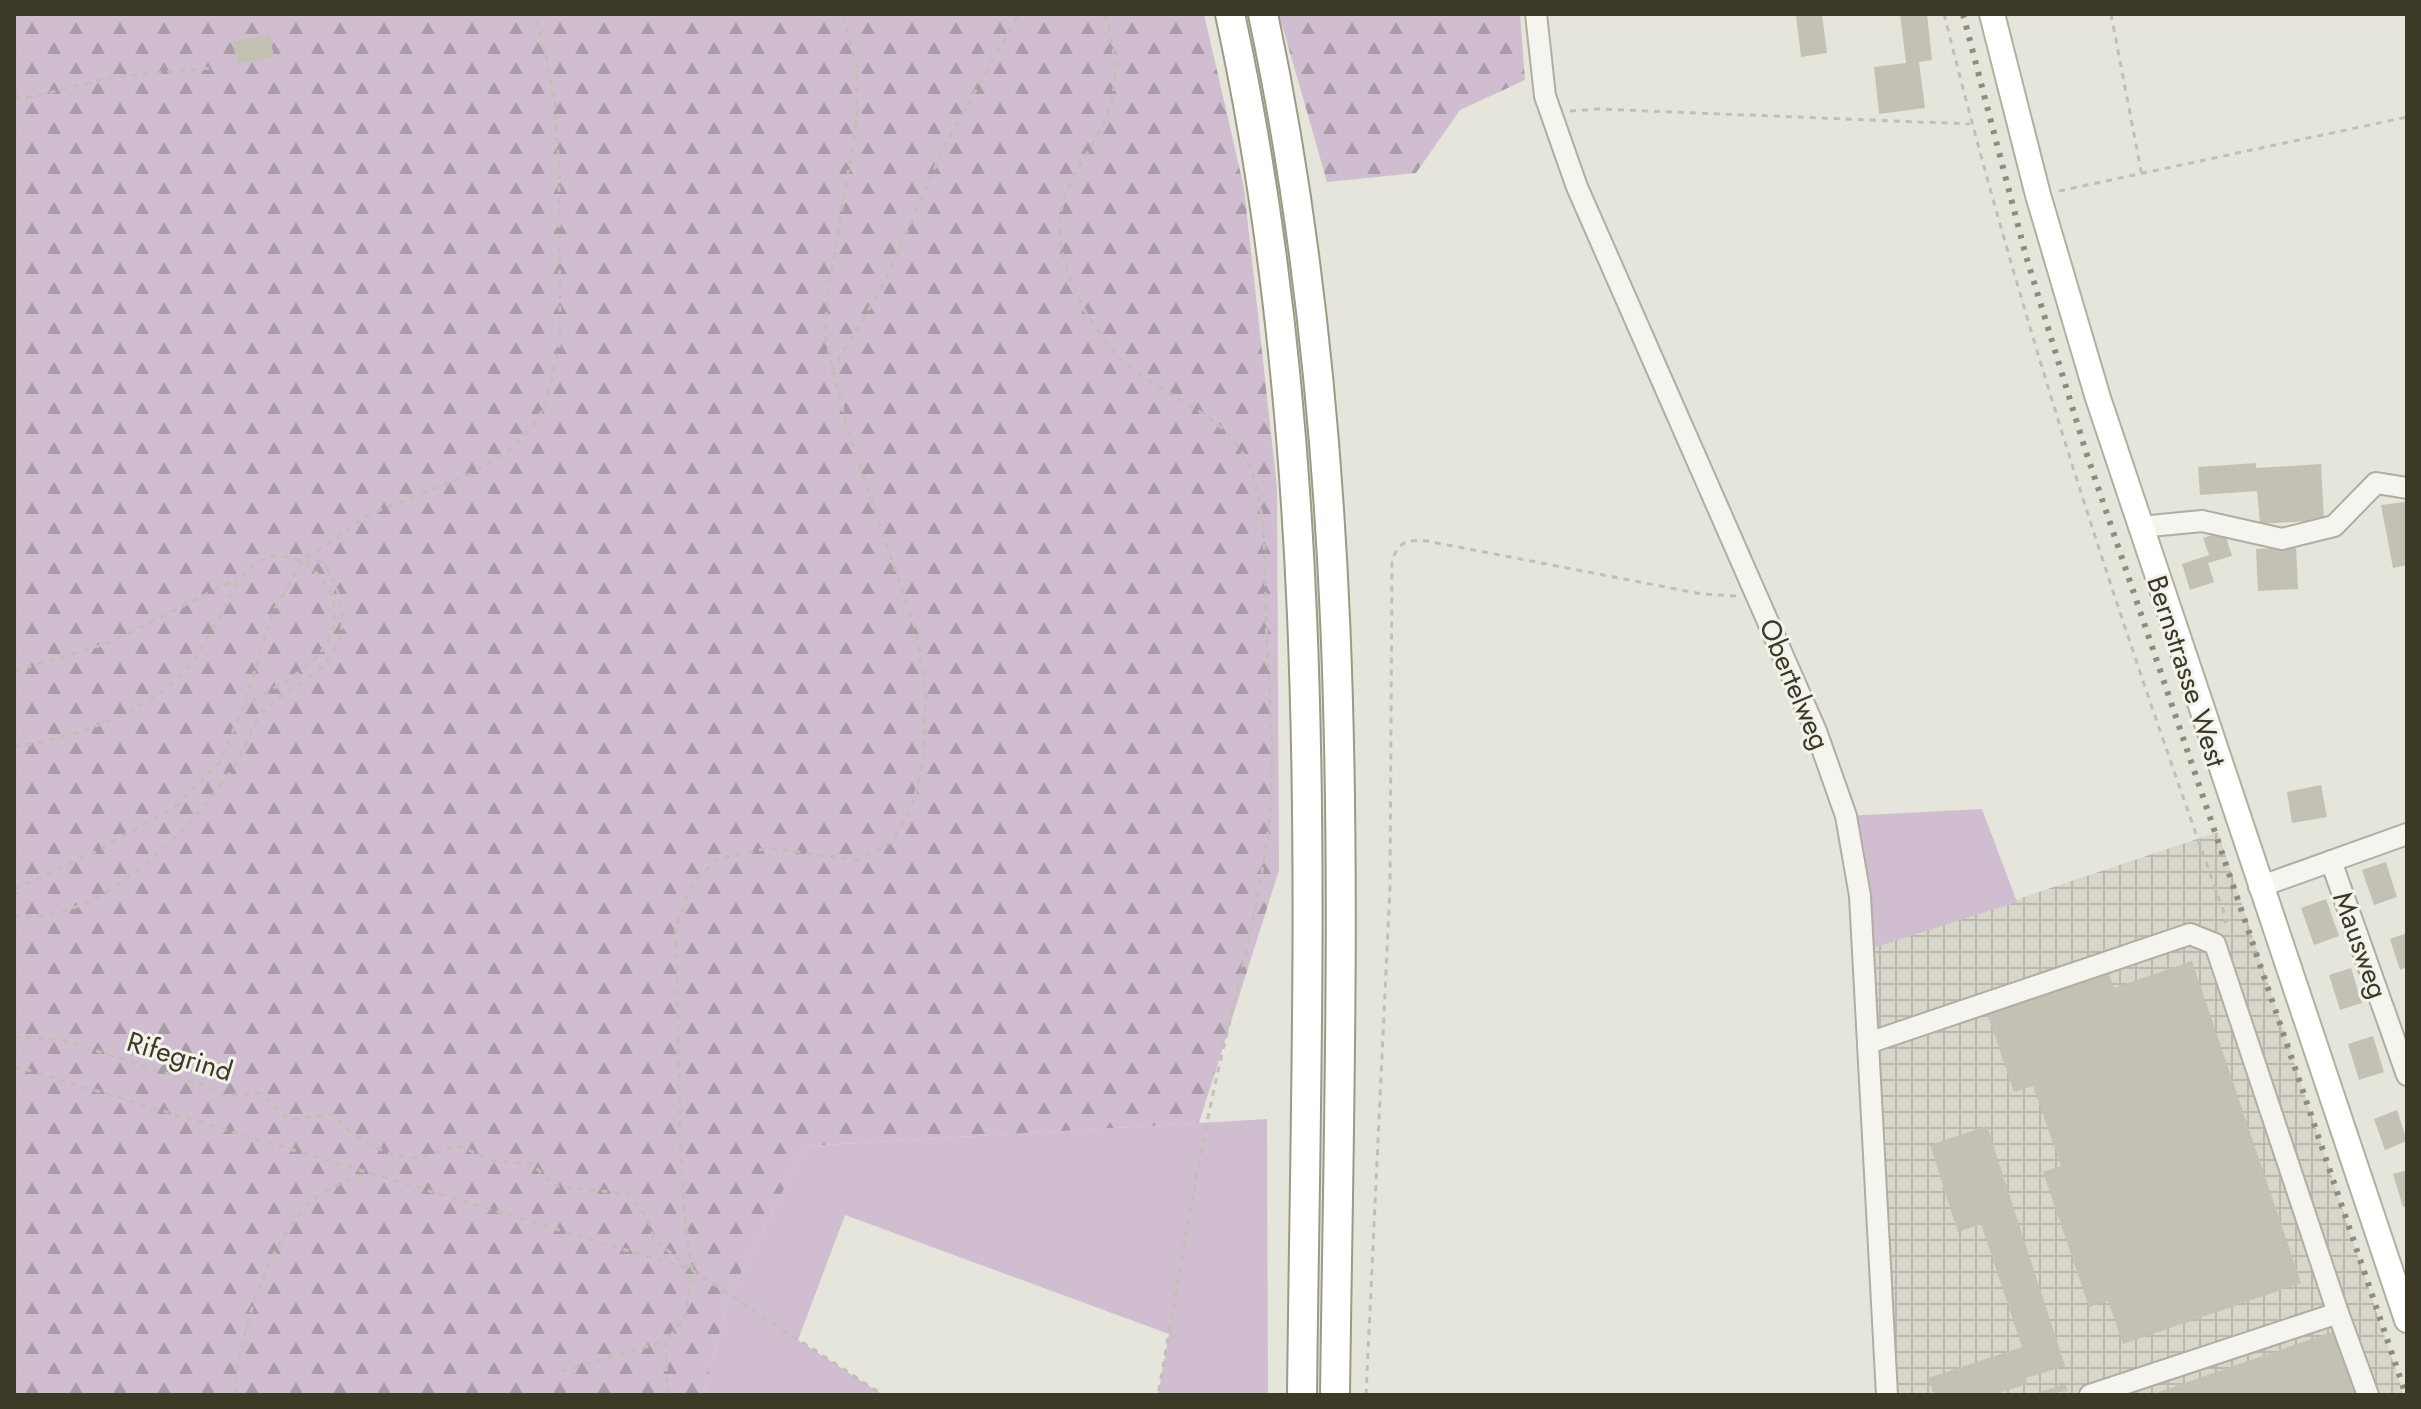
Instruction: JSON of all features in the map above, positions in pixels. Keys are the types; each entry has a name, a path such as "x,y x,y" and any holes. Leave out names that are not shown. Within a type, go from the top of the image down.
{"highway":[{"path":"1230,14 1258,157 1280,308 1302,564 1308,822 1302,1395"},
{"path":"1263,14 1307,254 1325,421 1335,563 1341,852 1335,1395"}],"main road":[{"name":"Bernstrasse West","path":"1992,14 2038,195 2083,350 2259,887 2405,1310"}],"street":[{"name":"Obertelweg","path":"1536,14 1550,115 1577,187 1816,731 1840,795 1860,896 1887,1395"},
{"path":"2140,527 2202,521 2282,539 2334,526 2376,483 2407,488"},
{"path":"2259,887 2407,834"},
{"name":"Mausweg","path":"2331,861 2407,1075"},
{"path":"1868,1043 2190,934 2215,944 2368,1395"},
{"path":"2090,1395 2338,1313"}],"path":[{"path":"14,889 91,854 174,808 220,762 244,705 273,612 302,561 368,515 471,474 506,453 530,430 545,406 560,342 559,169 555,104 534,14"},
{"path":"562,1371 666,1341 685,1318 692,1270 684,1209 680,1135 676,926 691,886 717,859 768,848 858,860 893,841 913,803 923,763 926,696 917,634 831,372 825,336 828,292 857,118 857,69 843,14"},
{"path":"831,372 881,289 947,141 1019,14"},
{"path":"1105,14 1113,48 1112,95 1102,124 1064,196 1059,225 1061,246 1078,296 1093,324 1119,357 1146,379 1212,417 1240,448 1259,501 1267,646 1271,762 1269,829 1210,1108 1158,1395"},
{"path":"1944,14 2003,244 2065,446 2227,921 2190,934"},
{"path":"2111,14 2142,176"},
{"path":"14,97 32,97 111,77 213,68"},
{"path":"1550,115 1598,109 1971,124"},
{"path":"2038,195 2142,176 2407,117"},
{"path":"1366,1395 1390,887 1392,560 1397,547 1406,541 1427,541 1702,594 1739,595 1734,582"},
{"path":"14,671 109,643 237,579 265,558 284,555 302,561 323,562 344,610 339,640 327,663 260,715 240,758 208,803 173,844 90,899 47,916 14,915"},
{"path":"244,705 315,661 326,648 334,623 335,602 325,582 302,561"},
{"path":"14,747 81,732 133,709 168,687 190,665 237,579"},
{"name":"Rifegrind","path":"14,1037 59,1039 210,1087 223,1096 260,1093 289,1120 332,1114 351,1136 388,1152 420,1158 459,1146 494,1161 532,1164 555,1186 628,1194 648,1219 654,1239 692,1270"},
{"path":"14,1066 692,1270 883,1395"},
{"path":"235,1395 246,1335 263,1278 283,1242 303,1209 331,1188 366,1173"},
{"path":"666,1341 667,1395"}],"shaded area":[{"path":"2218,832 2404,1395 1887,1395 1863,951"}],"green space":[{"path":"14,14 1204,14 1244,188 1277,488 1279,870 1199,1123 806,1146 730,1294 703,1395 14,1395"},
{"path":"1279,14 1520,14 1525,80 1460,110 1416,173 1327,182"},
{"path":"1982,809 2017,902 1863,951 1846,816"},
{"path":"1267,1119 1268,1395 1158,1395 1169,1334 845,1215 798,1340 883,1395 703,1395 730,1294 806,1146"}],"building":[{"path":"1822,14 1827,53 1801,57 1796,16"},
{"path":"1900,14 1927,14 1932,60 1919,62 1925,108 1879,114 1874,67 1906,63"},
{"path":"270,34 274,57 238,64 232,42"},
{"path":"2256,463 2256,468 2321,464 2324,520 2260,524 2257,491 2200,495 2198,467"},
{"path":"2405,502 2407,565 2393,568 2381,505"},
{"path":"2224,531 2232,556 2208,563 2214,582 2190,590 2182,564 2209,555 2203,538"},
{"path":"2296,547 2298,589 2258,591 2256,549"},
{"path":"2321,785 2327,817 2292,823 2287,792"},
{"path":"2386,862 2397,897 2374,905 2362,870"},
{"path":"2326,899 2339,936 2314,945 2301,908"},
{"path":"2407,933 2407,967 2400,970 2390,939"},
{"path":"2192,961 2301,1283 2123,1344 2108,1301 2089,1307 2043,1172 2061,1166 2033,1086 2014,1092 1986,1010 2107,968 2114,988"},
{"path":"2351,968 2362,1003 2340,1010 2329,975"},
{"path":"2373,1036 2384,1072 2359,1080 2348,1044"},
{"path":"2397,1110 2407,1141 2385,1150 2374,1119"},
{"path":"1987,1126 2065,1366 2026,1378 2027,1384 1993,1395 1934,1395 1928,1378 2022,1347 1981,1224 1958,1232 1930,1145"},
{"path":"2407,1170 2407,1206 2403,1207 2393,1174"},
{"path":"2335,1331 2357,1395 2150,1395"},
{"path":"2065,1384 2068,1391 2034,1395 2034,1394"}],"railway":[{"path":"1963,14 2026,256 2086,452 2406,1395"}]}
